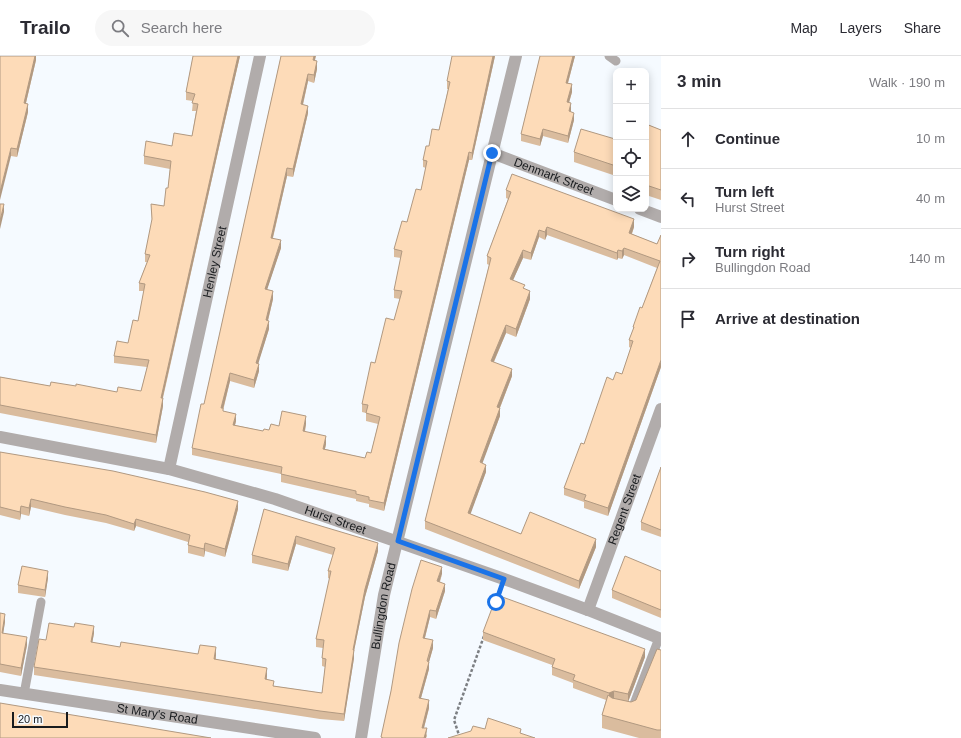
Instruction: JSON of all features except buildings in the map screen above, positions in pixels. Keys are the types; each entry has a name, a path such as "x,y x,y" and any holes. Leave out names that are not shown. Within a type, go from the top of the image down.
{"street":[{"name":"Henley Street","path":"169,469 260,56"},
{"name":"Bullingdon Road","path":"361,738 384,595 516,56"},
{"name":"Denmark Street","path":"492,153 613,199"},
{"path":"648,212 661,217"},
{"name":"Regent Street","path":"588,610 661,409"},
{"name":"Hurst Street","path":"0,437 169,469 275,499 398,541 588,610 660,638"},
{"name":"St Mary's Road","path":"0,690 315,738"}],"lane":[{"path":"24,694 41,602"},
{"path":"619,706 632,709 660,638"}],"path":[{"path":"460,738 454,720 486,632"}],"route":[{"path":"492,153 398,541 504,579 496,602"}]}
